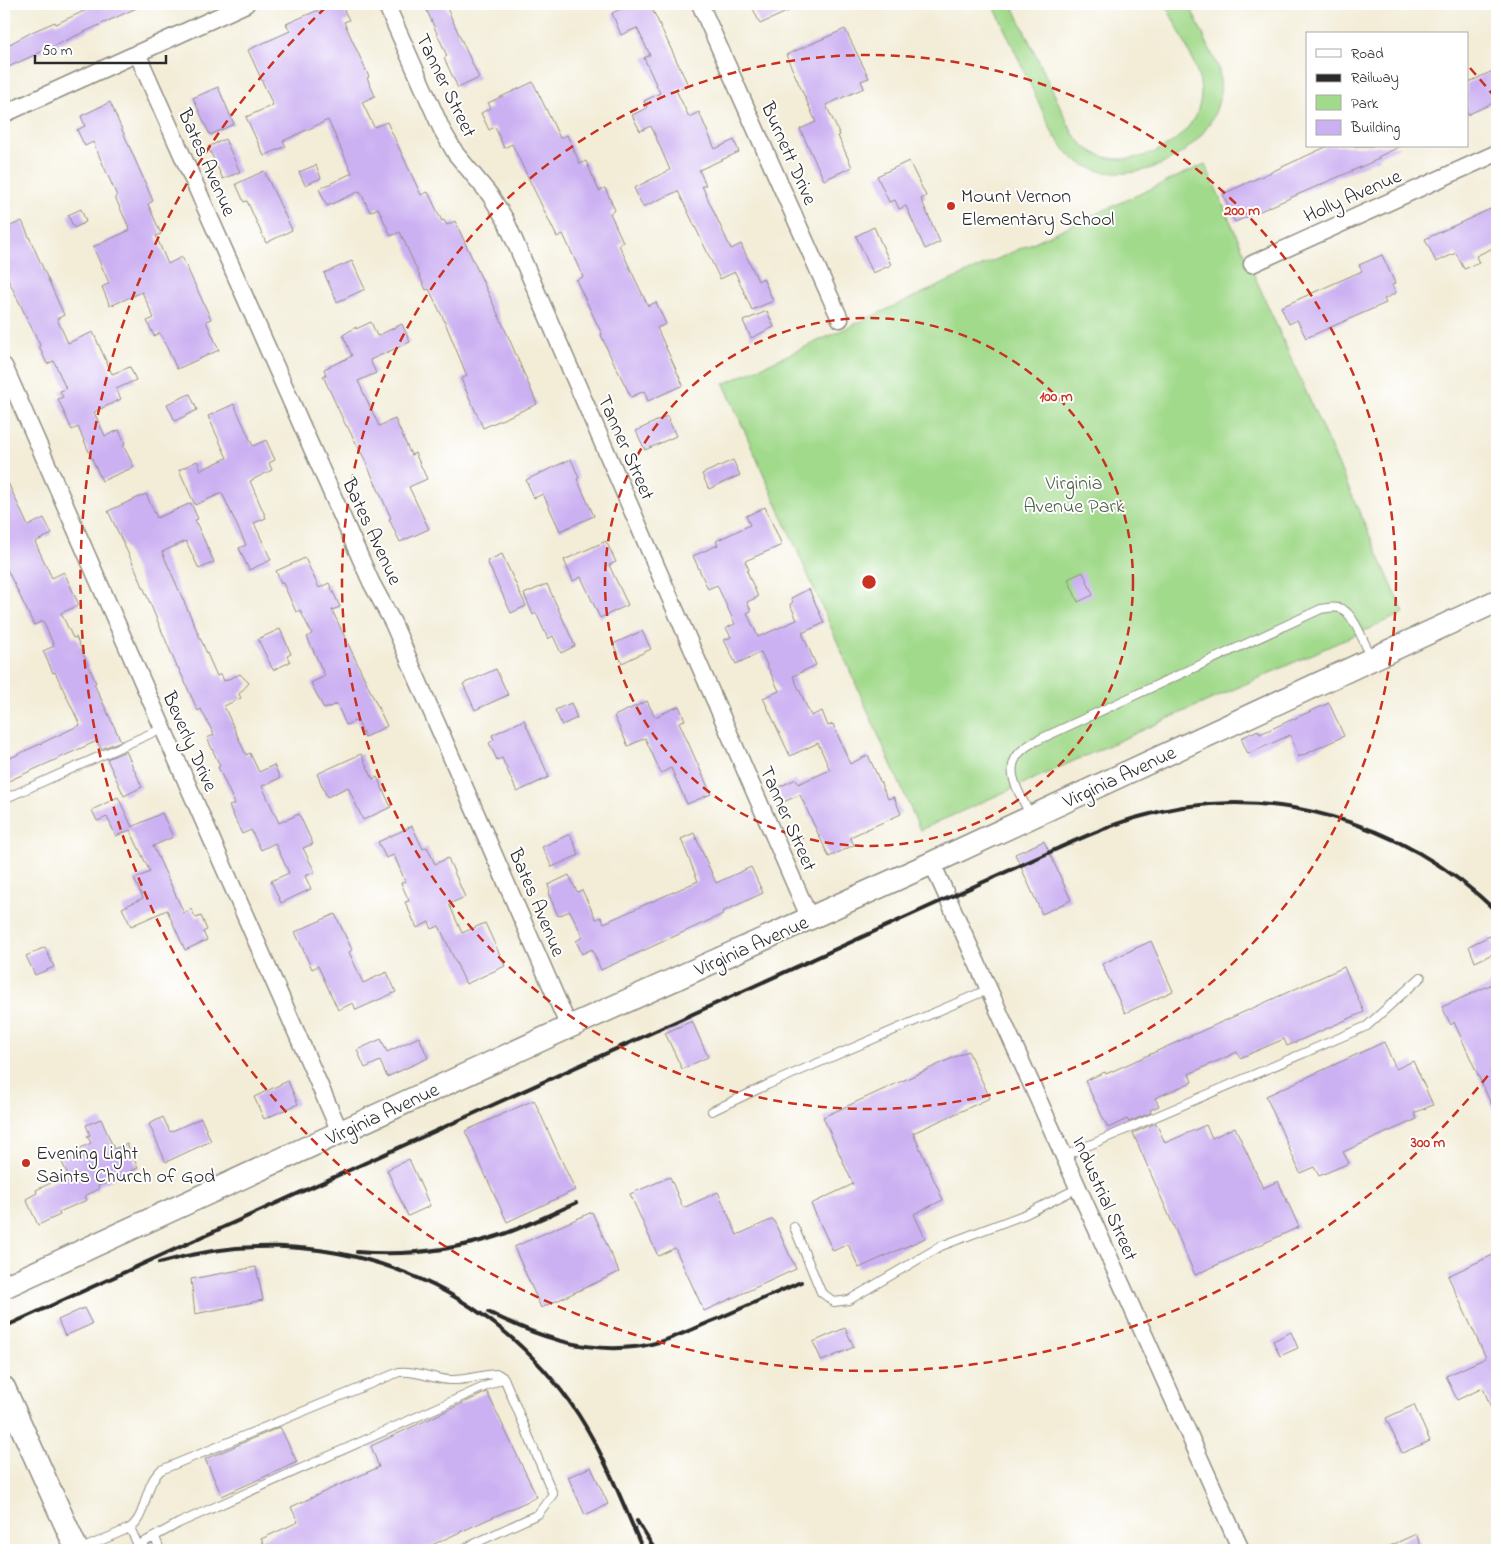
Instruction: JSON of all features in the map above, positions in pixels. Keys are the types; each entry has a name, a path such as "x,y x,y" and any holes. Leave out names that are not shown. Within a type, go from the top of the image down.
{"street":[{"path":"4,114 246,4"},
{"name":"Tanner Street","path":"386,4 442,130 456,154 490,196 505,219 810,919"},
{"name":"Burnett Drive","path":"700,4 840,319"},
{"name":"Bates Avenue","path":"137,53 371,582 397,632 569,1028"},
{"name":"Holly Avenue","path":"1252,264 1497,153"},
{"name":"Beverly Drive","path":"4,366 340,1132"},
{"name":"Virginia Avenue","path":"4,1287 932,863 1497,601"},
{"name":"Industrial Street","path":"932,863 1241,1550"},
{"path":"4,1388 78,1550"}],"lane":[{"path":"1032,817 1016,784 1012,771 1014,759 1023,748 1304,617 1322,609 1333,607 1342,609 1350,614 1372,659"},
{"path":"4,799 162,728"},
{"path":"1064,1156 1367,1026 1421,977"},
{"path":"712,1111 776,1081 989,989"},
{"path":"794,1227 822,1292 834,1302 849,1300 941,1246 1026,1214 1078,1188"},
{"path":"78,1550 130,1528 138,1520 153,1478 161,1470 399,1372 408,1371 451,1380 466,1380 495,1374 501,1375 504,1378 552,1494 538,1514 461,1550"},
{"path":"130,1550 139,1547 180,1523 504,1378"},
{"path":"130,1528 139,1547"},
{"path":"155,1537 160,1550"}],"green space":[{"path":"993,4 1012,4 1072,132 1091,151 1107,157 1124,159 1160,150 1175,140 1188,127 1197,113 1201,96 1198,75 1188,49 1165,4 1189,4 1218,67 1220,94 1212,119 1196,140 1175,157 1150,168 1123,173 1097,170 1073,158 1055,138"},
{"name":"Virginia Avenue Park","path":"1205,164 1404,613 920,830 724,384"}],"building":[{"path":"99,4 145,4 4,69 4,47 34,31 55,22 56,24"},
{"path":"341,4 349,20 344,22 369,77 367,78 375,96 362,102 374,127 387,122 421,195 428,192 442,221 444,220 447,225 455,221 537,404 483,428 461,379 467,376 444,320 429,289 426,290 400,232 391,236 378,208 370,212 360,191 327,206 319,189 352,173 328,120 283,141 286,146 264,156 246,117 273,105 248,50 290,31 286,24 323,8 324,10"},
{"path":"424,4 445,4 479,78 458,88 444,58 447,56"},
{"path":"631,4 650,4 688,85 676,90 689,117 699,112 715,149 734,140 739,152 699,170 706,185 702,186 731,249 741,244 758,281 763,278 773,301 752,310 735,272 720,279 678,191 643,207 634,188 670,170 651,126 640,131 632,115 647,108 644,101 660,93 644,58 650,55 637,28 621,35 612,13"},
{"path":"751,4 804,4 760,24"},
{"path":"845,29 869,78 861,81 864,88 826,105 852,167 824,180 800,129 816,122 786,55"},
{"path":"1497,69 1497,101 1468,115 1468,83"},
{"path":"533,82 560,138 567,135 580,164 586,161 599,191 605,188 615,210 610,213 623,242 619,245 648,306 656,302 666,324 657,328 683,385 648,401 644,391 631,397 576,280 583,277 563,234 557,237 512,144 504,148 495,127 489,130 481,113 491,108 488,103"},
{"path":"218,87 234,124 210,135 193,98"},
{"path":"110,102 153,201 148,204 161,234 156,236 168,264 182,257 211,319 206,321 219,350 177,369 160,333 154,336 147,321 154,318 142,292 110,306 102,287 109,283 93,247 130,230 93,142 85,146 77,130 85,126 81,116"},
{"path":"225,139 240,172 223,179 208,147"},
{"path":"1324,148 1397,148 1378,157 1379,159 1235,222 1223,194"},
{"path":"909,161 926,196 921,199 940,242 925,249 906,206 899,209 895,200 889,202 877,176"},
{"path":"316,165 321,178 305,185 299,172"},
{"path":"264,171 292,230 266,243 247,201 244,202 236,184"},
{"path":"1497,206 1497,246 1476,256 1479,263 1464,269 1456,253 1436,262 1425,239"},
{"path":"81,209 86,222 74,228 68,215"},
{"path":"22,221 64,315 57,319 68,343 93,332 112,374 130,367 136,380 116,389 121,399 94,412 105,436 119,430 125,444 123,445 134,467 102,481 78,427 72,430 58,399 63,397 60,391 66,389 54,361 47,364 40,345 5,273 8,272 4,262 4,229"},
{"path":"874,227 891,265 873,273 856,236"},
{"path":"1382,255 1395,283 1392,285 1396,293 1384,299 1386,303 1306,338 1297,320 1289,324 1281,307 1362,271 1359,265"},
{"path":"352,261 365,289 337,302 324,273"},
{"path":"767,311 774,327 751,338 743,321"},
{"path":"371,322 377,336 402,324 410,342 370,360 376,373 358,381 379,426 395,419 411,455 415,453 427,479 409,487 429,529 400,542 363,456 346,426 323,376 326,375 324,369 352,356 343,335 356,327 356,329"},
{"path":"190,394 197,410 175,421 167,404"},
{"path":"234,404 253,446 266,440 275,460 269,463 272,470 250,481 266,518 254,523 271,560 249,570 239,548 246,545 222,493 195,505 179,470 197,461 201,470 227,458 208,416"},
{"path":"667,416 676,436 645,450 636,431"},
{"path":"571,459 579,478 577,479 594,516 560,531 543,494 534,498 526,480"},
{"path":"733,460 740,475 709,489 702,474"},
{"path":"4,474 28,526 44,518 52,534 35,542 52,578 64,572 79,605 61,613 73,638 76,637 96,683 94,684 121,741 101,749 97,741 4,783 4,761 80,725 43,651 54,646 43,621 34,625 4,563"},
{"path":"146,494 157,518 191,503 198,519 195,520 214,562 199,569 186,541 162,552 217,676 221,674 224,681 240,674 249,683 239,694 241,698 224,706 246,755 250,753 259,772 274,765 280,778 262,786 279,823 299,814 313,844 303,848 315,872 305,876 311,889 281,903 271,881 289,873 275,843 261,850 251,830 242,834 229,806 235,804 207,738 214,735 201,709 198,711 177,667 136,570 108,511"},
{"path":"765,507 782,545 745,561 749,570 747,571 758,597 747,602 751,611 747,613 758,637 797,620 790,604 793,602 791,598 809,589 824,623 802,633 816,665 793,676 811,716 822,711 828,726 833,724 850,764 868,755 888,799 894,797 901,814 850,837 854,845 829,857 800,795 783,802 777,788 796,779 798,784 830,770 818,743 790,756 763,698 779,691 761,652 736,664 724,640 731,637 726,628 735,624 717,585 708,589 693,556 718,545 716,541 750,525 746,516"},
{"path":"606,541 616,562 609,565 628,605 600,618 581,577 573,581 564,560"},
{"path":"502,554 526,606 511,613 487,561"},
{"path":"305,558 319,588 329,583 340,607 332,610 387,726 365,737 357,720 346,725 337,704 324,709 311,683 325,676 307,637 312,634 300,610 296,612 276,571"},
{"path":"1083,572 1093,595 1078,602 1068,579"},
{"path":"547,584 575,646 561,653 553,636 548,639 536,613 533,615 524,594"},
{"path":"280,629 291,654 287,656 290,662 273,670 258,639"},
{"path":"642,631 651,649 622,663 613,644"},
{"path":"496,669 508,695 475,710 463,684"},
{"path":"647,701 655,717 679,706 685,720 679,722 711,794 687,804 671,768 661,773 645,738 628,746 614,716"},
{"path":"571,703 577,718 562,725 555,710"},
{"path":"1329,703 1344,736 1299,757 1290,735 1248,754 1241,738 1258,730 1260,734"},
{"path":"524,720 549,777 517,792 502,758 497,760 489,743 494,740 492,735"},
{"path":"126,751 142,787 124,796 107,759"},
{"path":"361,754 373,779 377,777 391,807 363,820 348,787 327,797 317,774"},
{"path":"118,797 132,827 162,813 173,837 153,846 184,913 191,909 196,918 201,916 207,930 203,932 207,940 185,950 167,910 131,926 122,908 143,898 134,879 150,872 130,830 116,836 107,817 97,821 92,810"},
{"path":"412,826 423,849 427,847 435,864 448,858 465,897 449,904 462,933 485,923 505,966 466,984 439,926 432,929 429,922 417,928 405,902 409,901 401,883 405,881 394,855 386,858 378,842"},
{"path":"694,833 716,883 751,867 763,893 722,912 723,914 601,970 592,949 582,954 576,941 583,937 570,911 558,916 548,893 550,892 548,885 569,875 577,892 582,890 596,919 601,917 604,923 698,881 681,839"},
{"path":"570,834 579,855 552,867 542,847"},
{"path":"1044,841 1071,900 1042,914 1015,854"},
{"path":"335,914 352,950 349,952 363,983 387,972 396,992 356,1010 353,1003 338,1010 318,966 312,969 295,932"},
{"path":"1490,936 1497,952 1475,962 1469,946"},
{"path":"1151,941 1173,991 1125,1013 1102,964"},
{"path":"45,947 54,967 35,975 26,956"},
{"path":"1344,967 1364,1012 1287,1046 1284,1039 1240,1058 1237,1052 1189,1074 1192,1082 1155,1098 1159,1106 1150,1110 1151,1113 1129,1122 1127,1119 1108,1128 1085,1081 1105,1072 1106,1074"},
{"path":"1497,982 1497,1117 1454,1022 1451,1025 1442,1007"},
{"path":"692,1021 708,1057 682,1069 665,1033"},
{"path":"419,1037 428,1058 387,1077 380,1061 365,1068 357,1050 381,1039 387,1052"},
{"path":"1384,1042 1396,1069 1413,1061 1433,1105 1414,1113 1417,1119 1343,1152 1349,1163 1319,1176 1314,1167 1300,1173 1266,1096"},
{"path":"968,1051 990,1098 913,1133 943,1200 914,1214 925,1238 859,1268 848,1244 833,1251 811,1204 853,1184 823,1117"},
{"path":"288,1081 298,1104 264,1119 254,1097"},
{"path":"534,1100 575,1190 507,1222 465,1131"},
{"path":"163,1117 170,1132 201,1118 211,1141 166,1162 149,1124"},
{"path":"101,1119 114,1149 127,1144 138,1168 98,1186 99,1189 85,1196 87,1200 59,1212 60,1215 38,1225 26,1199 37,1193 36,1190 68,1175 60,1158 91,1143 87,1136 90,1135 86,1125"},
{"path":"1156,1123 1165,1143 1206,1125 1212,1138 1235,1127 1263,1188 1278,1181 1299,1227 1195,1275 1133,1133"},
{"path":"409,1159 430,1206 408,1216 387,1170"},
{"path":"670,1177 683,1208 718,1192 737,1235 773,1219 796,1269 704,1311 675,1248 658,1256 630,1194"},
{"path":"592,1212 619,1272 541,1308 514,1247"},
{"path":"1497,1253 1497,1422 1483,1388 1457,1400 1446,1376 1486,1358 1448,1276"},
{"path":"256,1267 263,1300 195,1314 191,1279"},
{"path":"84,1308 92,1324 65,1336 58,1320"},
{"path":"845,1328 854,1347 822,1361 813,1342"},
{"path":"1291,1332 1298,1348 1280,1356 1273,1341"},
{"path":"487,1392 537,1497 421,1550 267,1550 261,1539 298,1522 291,1507 379,1467 371,1446"},
{"path":"1414,1405 1430,1441 1402,1453 1386,1418"},
{"path":"280,1427 297,1462 222,1496 205,1459"},
{"path":"591,1467 608,1504 585,1515 568,1477"},
{"path":"1416,1534 1423,1550 1381,1550"}],"railway":[{"path":"4,1327 1010,870 1091,834 1135,818 1184,807 1233,803 1281,806 1329,816 1375,832 1418,853 1459,880 1497,912"},
{"path":"357,1252 430,1251 466,1245 530,1224 576,1203"},
{"path":"159,1263 219,1250 279,1247 337,1253 394,1268 447,1292 496,1325 540,1366 578,1414 605,1463 643,1550"},
{"path":"488,1312 541,1335 577,1345 615,1348 634,1347 676,1336 801,1282"},
{"path":"637,1521 655,1550"}],"place":[{"name":"Mount Vernon Elementary School","path":"951,206"},
{"name":"Evening Light Saints Church of God","path":"26,1163"}]}
